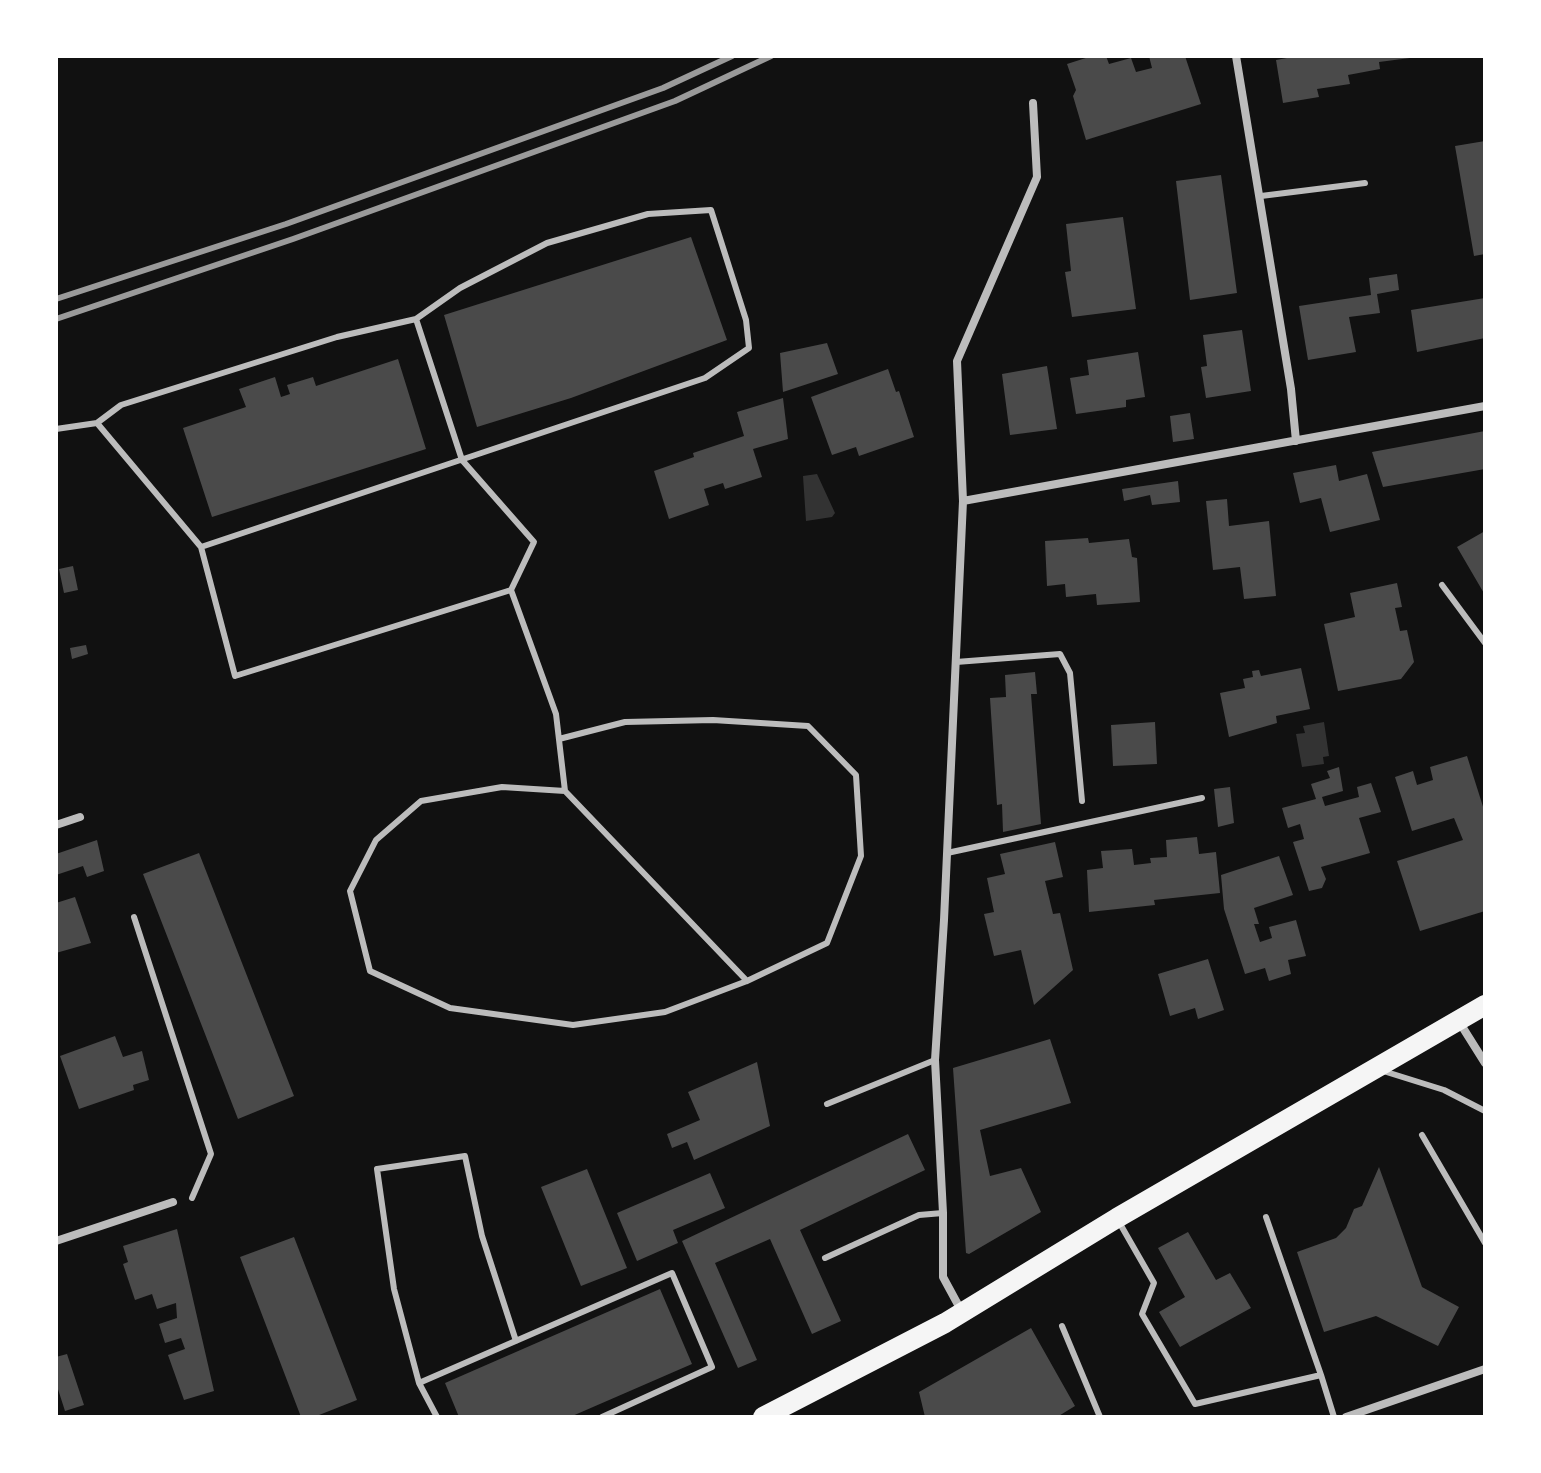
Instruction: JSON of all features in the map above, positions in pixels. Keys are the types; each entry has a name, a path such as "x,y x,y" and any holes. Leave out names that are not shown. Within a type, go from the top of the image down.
{"main road":[{"path":"763,1417 962,1313 1117,1218 1485,1005"}],"street":[{"path":"1239,57 1291,389 1296,441"},
{"path":"962,1313 943,1277 935,1060 963,501 957,361 1037,177 1033,103"},
{"path":"963,501 1485,406"},
{"path":"56,825 80,817"},
{"path":"1458,1020 1485,1063"},
{"path":"56,1241 173,1202"},
{"path":"1346,1417 1485,1369"}],"lane":[{"path":"1261,196 1365,183"},
{"path":"56,429 97,423 121,405 337,337 416,319 460,288 547,243 648,214 711,210 746,320 749,348 705,378 201,547"},
{"path":"416,319 462,460 534,542 511,590 556,714 565,791 747,981"},
{"path":"97,423 201,547 235,676 511,590"},
{"path":"1442,585 1485,643"},
{"path":"956,662 1060,654 1070,673 1082,801"},
{"path":"559,739 625,722 713,720 808,726 856,775 861,856 827,943 747,981 665,1012 573,1025 450,1008 370,971 350,891 376,840 421,801 502,787 565,791"},
{"path":"947,853 1202,798"},
{"path":"134,917 211,1154 192,1198"},
{"path":"827,1104 935,1060"},
{"path":"1373,1068 1444,1090 1485,1111"},
{"path":"1422,1135 1485,1243"},
{"path":"437,1417 419,1383 394,1289 377,1169 465,1156 482,1236 516,1341"},
{"path":"825,1258 919,1215 943,1213"},
{"path":"1266,1217 1334,1417"},
{"path":"1117,1218 1154,1283 1142,1314 1195,1404 1321,1375"},
{"path":"419,1383 672,1273 712,1367 602,1417"},
{"path":"1062,1326 1100,1417"}],"shaded area":[{"path":"817,474 835,513 832,517 806,521 803,476"},
{"path":"1324,722 1329,756 1323,757 1324,764 1302,767 1296,734 1305,733 1303,726"}],"building":[{"path":"1092,56 1106,56 1109,64 1131,58 1136,72 1152,68 1149,56 1185,56 1201,104 1086,140 1073,96 1076,90 1067,64"},
{"path":"1298,56 1410,58 1379,62 1380,69 1348,75 1350,84 1317,89 1319,97 1283,103 1276,60"},
{"path":"1485,141 1485,254 1474,256 1455,146"},
{"path":"1221,175 1237,293 1190,300 1176,181"},
{"path":"1123,217 1136,309 1072,317 1065,272 1071,271 1066,224"},
{"path":"691,237 727,340 571,398 477,427 444,315"},
{"path":"1397,274 1399,290 1377,294 1380,313 1349,317 1356,352 1308,360 1299,306 1371,295 1369,278"},
{"path":"1485,298 1485,338 1417,352 1411,310"},
{"path":"1242,330 1251,391 1206,398 1201,367 1207,366 1203,335"},
{"path":"827,343 838,374 783,392 780,353"},
{"path":"1138,352 1145,397 1126,400 1126,407 1076,414 1070,378 1089,375 1087,360"},
{"path":"398,359 426,449 212,517 183,428 246,407 239,389 275,377 281,397 290,394 287,385 313,377 316,386"},
{"path":"1047,366 1057,429 1010,435 1002,374"},
{"path":"888,369 896,392 899,391 914,437 859,456 856,447 832,455 811,397"},
{"path":"783,398 788,439 753,449 762,477 725,489 723,483 704,489 709,505 669,519 654,471 694,457 693,453 744,436 737,412"},
{"path":"1190,413 1194,439 1173,442 1170,416"},
{"path":"1485,431 1485,469 1383,487 1372,452"},
{"path":"1336,465 1339,481 1367,474 1380,520 1330,532 1321,498 1300,503 1293,473"},
{"path":"1178,481 1180,502 1152,505 1150,495 1124,501 1122,489"},
{"path":"1227,499 1229,526 1269,521 1276,596 1244,599 1240,567 1213,570 1206,501"},
{"path":"1485,531 1485,595 1457,547"},
{"path":"1088,538 1089,543 1129,539 1132,557 1137,558 1140,602 1097,605 1096,594 1066,597 1065,584 1047,586 1045,541"},
{"path":"73,566 78,590 64,593 59,569"},
{"path":"1397,583 1402,607 1395,608 1400,631 1407,630 1414,662 1401,679 1338,691 1324,624 1355,617 1350,593"},
{"path":"86,645 88,654 72,659 70,648"},
{"path":"1301,668 1310,709 1276,716 1277,723 1229,737 1220,693 1245,688 1243,679 1253,677 1252,671 1259,670 1261,676"},
{"path":"1035,672 1037,694 1031,694 1041,824 1003,832 1002,804 997,805 990,698 1006,697 1005,675"},
{"path":"1155,722 1157,764 1113,766 1111,725"},
{"path":"1467,756 1485,813 1485,911 1420,931 1397,861 1463,840 1454,818 1412,831 1395,777 1413,771 1417,785 1433,780 1430,767"},
{"path":"1339,767 1343,791 1322,797 1325,806 1359,797 1357,787 1371,783 1381,812 1359,818 1370,853 1321,867 1326,879 1322,888 1309,891 1293,842 1304,839 1300,824 1288,828 1282,808 1316,799 1311,784 1330,778 1327,771"},
{"path":"1230,787 1234,823 1218,827 1214,789"},
{"path":"1197,837 1199,854 1216,852 1220,893 1154,900 1155,905 1089,912 1087,870 1103,868 1101,851 1132,849 1134,865 1151,863 1150,858 1167,857 1166,840"},
{"path":"97,840 104,871 87,877 83,866 56,875 56,854"},
{"path":"1055,842 1063,877 1045,881 1053,914 1060,913 1073,970 1034,1005 1021,950 994,956 984,914 994,912 987,878 1005,874 1000,854"},
{"path":"199,853 294,1096 238,1119 143,874"},
{"path":"1279,856 1293,895 1254,908 1259,924 1254,924 1260,942 1272,938 1269,927 1296,920 1306,956 1288,960 1291,974 1269,981 1265,968 1245,974 1224,909 1221,875"},
{"path":"75,897 91,943 56,953 56,903"},
{"path":"1208,959 1224,1010 1198,1019 1195,1008 1170,1016 1158,974"},
{"path":"115,1036 123,1057 142,1051 149,1080 133,1085 134,1090 79,1109 60,1056"},
{"path":"1050,1039 1071,1103 980,1130 990,1176 1021,1168 1041,1212 966,1253 953,1068"},
{"path":"757,1062 770,1126 694,1160 687,1142 672,1148 667,1134 700,1120 688,1092"},
{"path":"908,1134 925,1170 800,1230 841,1321 812,1334 770,1239 715,1263 757,1360 738,1368 682,1241"},
{"path":"1379,1167 1422,1287 1459,1307 1438,1346 1376,1316 1324,1332 1297,1252 1336,1238 1346,1228 1354,1209 1362,1206"},
{"path":"587,1169 627,1268 581,1286 541,1187"},
{"path":"710,1173 725,1208 673,1230 678,1243 637,1261 617,1213"},
{"path":"177,1229 214,1391 184,1400 168,1355 185,1349 181,1338 165,1343 159,1324 177,1318 176,1303 157,1309 152,1294 135,1300 123,1264 128,1262 123,1246"},
{"path":"1188,1232 1216,1280 1230,1273 1251,1308 1180,1347 1159,1312 1185,1297 1158,1248"},
{"path":"294,1237 357,1400 314,1417 301,1417 240,1257"},
{"path":"660,1289 692,1364 570,1417 459,1417 445,1383"},
{"path":"1031,1328 1075,1406 1057,1417 925,1417 919,1392"},
{"path":"67,1354 84,1405 65,1411 56,1383 56,1357"}],"railway":[{"path":"56,299 286,224 663,88 732,56"},
{"path":"56,319 293,239 675,101 771,56"}]}
